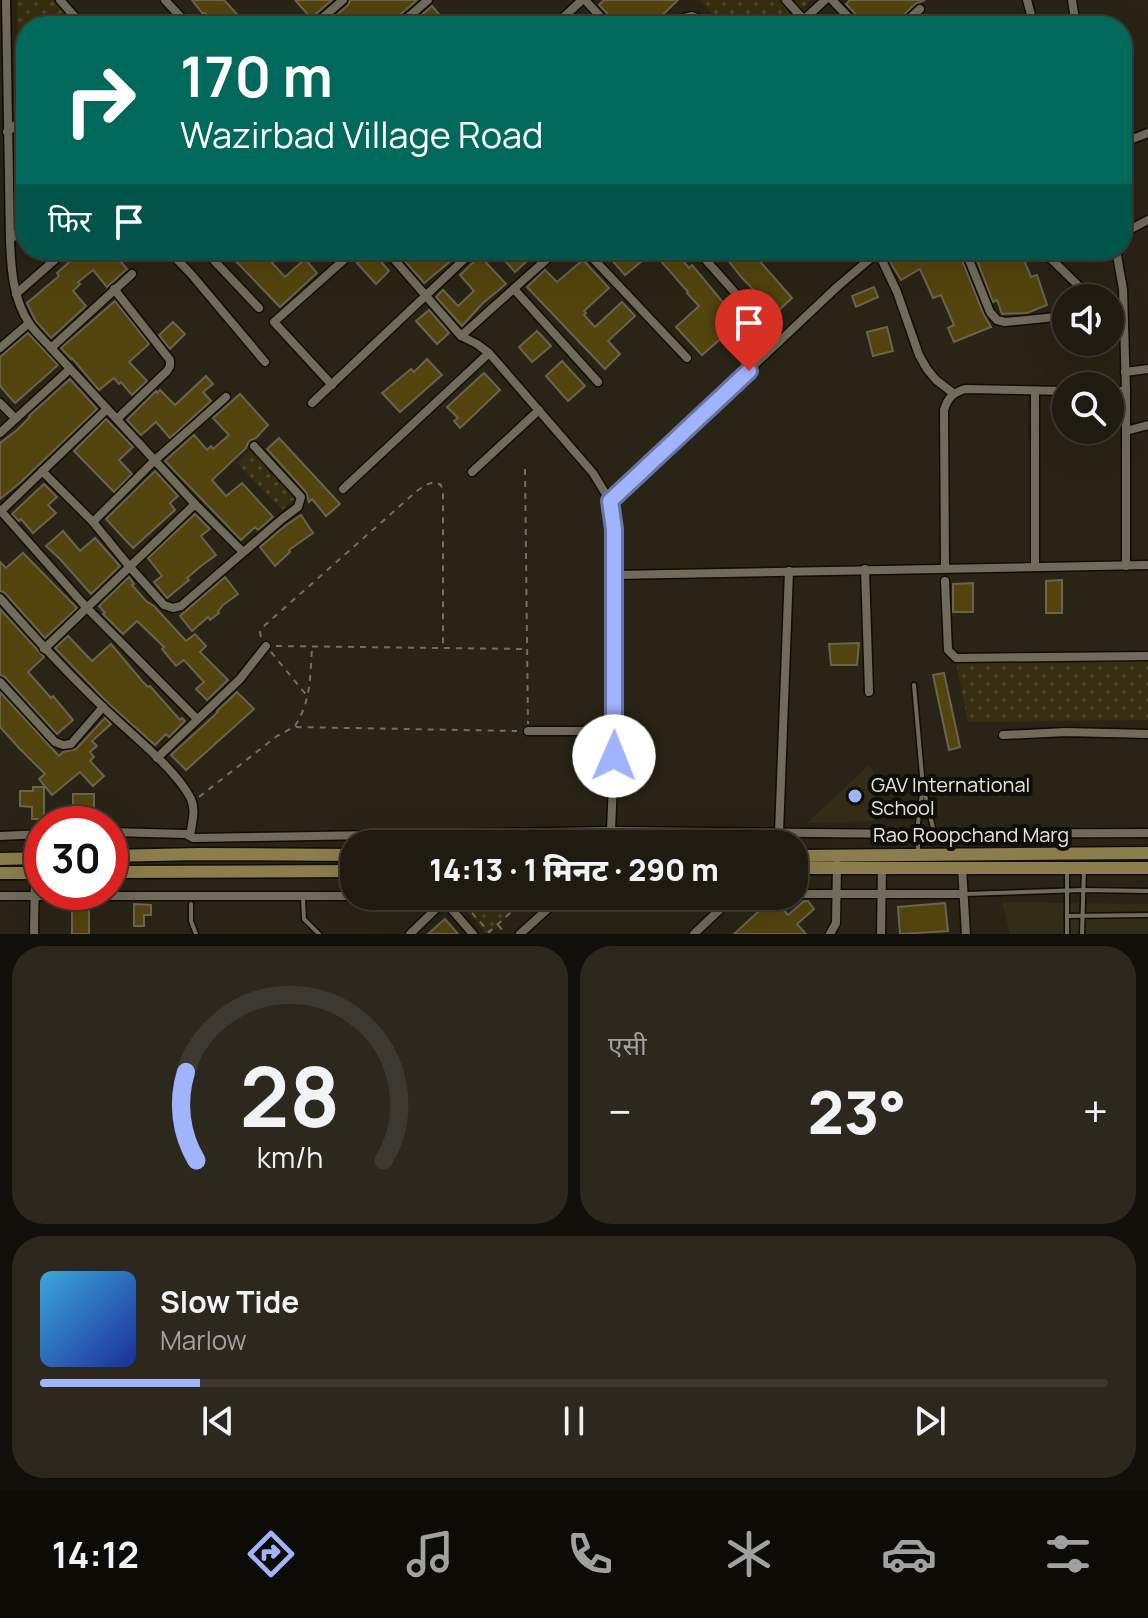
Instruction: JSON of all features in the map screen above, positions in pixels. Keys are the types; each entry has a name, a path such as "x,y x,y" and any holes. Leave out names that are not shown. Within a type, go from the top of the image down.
{"main road":[{"name":"Rao Roopchand Marg","path":"808,866 918,855 1148,853"},
{"path":"128,856 340,855"},
{"path":"4,857 24,858"},
{"name":"Rao Roopchand Marg","path":"808,858 882,868 1148,868"},
{"path":"128,872 340,871"},
{"path":"0,873 24,873"},
{"path":"0,881 20,873"}],"street":[{"path":"6,0 10,240 16,294 29,323 243,552"},
{"path":"60,0 74,16"},
{"path":"165,0 180,16"},
{"path":"325,16 343,0"},
{"path":"410,16 428,0"},
{"path":"565,16 583,0 599,16"},
{"path":"808,16 825,0"},
{"path":"832,0 847,16"},
{"path":"912,16 920,9"},
{"path":"7,132 16,125"},
{"path":"10,240 16,234"},
{"path":"16,294 55,260"},
{"path":"178,260 265,362"},
{"path":"213,260 259,308"},
{"path":"332,385 274,322 344,260"},
{"path":"394,260 461,336 489,353 593,473 610,501 614,529 615,731 611,830"},
{"path":"312,403 463,260"},
{"path":"461,336 546,260"},
{"path":"594,260 687,358"},
{"path":"706,260 779,342"},
{"path":"610,501 868,260"},
{"path":"880,260 897,292 919,355 936,380 953,393"},
{"path":"969,260 990,312 997,320 1052,317"},
{"path":"1052,260 1077,284"},
{"path":"1119,260 1122,284"},
{"path":"0,264 11,263"},
{"path":"51,348 132,274"},
{"path":"114,289 170,360 167,371 117,419"},
{"path":"514,289 598,382"},
{"path":"0,348 29,323"},
{"path":"1124,340 1126,566"},
{"path":"343,489 489,353"},
{"path":"0,433 70,369"},
{"path":"1125,372 1148,369"},
{"path":"945,568 944,410 947,401 953,393 965,389 1052,391"},
{"path":"1035,391 1035,566"},
{"path":"93,522 155,460 226,397"},
{"path":"0,403 15,418"},
{"path":"107,409 0,511 86,607 197,719"},
{"path":"472,472 539,410"},
{"path":"1126,431 1148,425"},
{"path":"42,471 93,522 164,605 173,608 181,606 301,502 301,497 254,446"},
{"path":"44,649 195,504"},
{"path":"614,575 1148,565"},
{"path":"865,569 869,692"},
{"path":"779,830 789,571"},
{"path":"945,581 948,650 956,658 1148,656"},
{"path":"0,598 44,649 183,786 192,802 192,836 199,854"},
{"path":"157,758 240,679 266,646"},
{"path":"0,682 55,742 63,745 71,744 103,707"},
{"path":"528,731 615,731"},
{"path":"1003,735 1066,732 1148,734"},
{"path":"128,833 192,836 340,834"},
{"path":"808,833 1148,833"},
{"path":"0,836 24,835"},
{"path":"830,934 836,923 837,862"},
{"path":"881,934 882,868"},
{"path":"962,868 966,934"},
{"path":"808,894 963,894"},
{"path":"0,896 24,896"},
{"path":"128,898 340,896"},
{"path":"33,910 34,934"},
{"path":"410,934 432,910"},
{"path":"452,910 473,934"},
{"path":"520,934 547,910"},
{"path":"694,934 719,910"}],"lane":[{"path":"945,568 945,581"},
{"path":"914,685 923,787 935,834"},
{"path":"918,855 923,787"},
{"path":"1082,934 1084,868"},
{"path":"1067,869 1067,934"},
{"path":"963,894 1148,891"},
{"path":"303,896 304,919 319,934"},
{"path":"191,900 191,921 196,934"},
{"path":"1067,916 1148,915"}],"path":[{"path":"294,727 528,731 525,469"},
{"path":"308,697 266,646 260,632 418,490 435,482 441,485 443,493 443,648"},
{"path":"266,646 527,649"},
{"path":"192,802 277,736 294,727 304,712 308,697 312,647"},
{"path":"519,905 497,924 489,932 466,906 519,905"},
{"path":"497,924 506,934"}],"shaded area":[{"path":"17,0 56,0 71,16 17,16"},
{"path":"699,0 812,0 794,16 714,16"},
{"path":"251,450 295,498 282,510 237,463"},
{"path":"1148,659 1148,720 968,722 956,662"},
{"name":"GAV International School","path":"869,765 874,771 874,821 807,823"},
{"path":"1002,902 1148,904 1148,934 1010,934"},
{"path":"466,910 516,910 490,934"}],"building":[{"path":"192,0 224,0 239,16 208,16"},
{"path":"295,0 332,0 313,16 309,16"},
{"path":"350,0 417,0 399,16 335,16"},
{"path":"604,0 678,0 661,16 609,16 599,5"},
{"path":"850,0 925,0 915,4 902,16 857,16 846,4"},
{"path":"432,6 440,16 420,16"},
{"path":"72,260 119,260 127,269 107,287 93,270 78,282 80,284 73,291 86,306 51,338 35,320 27,303 59,276 57,273"},
{"path":"235,260 275,260 272,263 285,277 306,260 317,273 280,307"},
{"path":"360,260 380,260 389,271 376,284 357,263"},
{"path":"404,260 452,260 424,283"},
{"path":"476,260 484,260 506,284 462,326 436,297 443,290 458,306 474,291 460,275"},
{"path":"508,260 528,260 515,272 506,262"},
{"path":"583,260 609,288 584,311 595,327 622,302 635,316 608,341 620,354 605,369 527,287 545,270 557,282"},
{"path":"612,260 643,260 625,275"},
{"path":"660,260 682,260 689,268 692,265 742,320 702,355 676,327 699,306"},
{"path":"728,260 759,260 792,298 776,313"},
{"path":"962,260 991,327 954,342 948,328 954,325 941,295 933,298 920,269 901,280 890,261"},
{"path":"977,260 1024,260 1031,277 1037,275 1047,305 1027,313 1002,314 997,300 993,302"},
{"path":"874,287 878,297 856,307 852,296"},
{"path":"115,301 149,344 129,362 147,381 132,395 114,378 99,390 61,348"},
{"path":"429,310 449,333 437,344 416,321"},
{"path":"173,322 185,334 170,349 159,335"},
{"path":"887,327 893,351 873,356 867,332"},
{"path":"537,331 551,346 532,362 519,347"},
{"path":"28,333 58,365 15,403 0,386 0,357"},
{"path":"427,359 442,375 400,412 382,393 411,369 414,372"},
{"path":"562,361 585,386 568,401 546,376"},
{"path":"484,373 500,390 460,428 454,421 458,418 447,407"},
{"path":"206,376 213,384 203,392 211,401 170,438 156,422 141,435 127,420 156,391 160,390 175,405"},
{"path":"70,379 97,409 0,499 0,443"},
{"path":"240,394 268,425 212,480 226,496 242,483 273,517 241,540 165,461 194,435 207,450 211,446 213,449 229,435 213,418"},
{"path":"106,419 133,447 119,460 132,474 114,492 74,451"},
{"path":"279,438 340,504 326,516 312,499 309,502 306,492 267,449"},
{"path":"155,471 178,496 170,503 175,510 133,548 106,519"},
{"path":"44,484 57,497 48,505 56,513 33,533 12,514"},
{"path":"195,514 210,529 201,536 216,555 167,598 154,582 162,576 148,558"},
{"path":"301,515 313,533 289,550 275,566 260,547"},
{"path":"63,531 80,551 95,538 120,566 91,594 46,546"},
{"path":"23,553 77,608 45,638 0,591 0,562 6,568"},
{"path":"129,577 146,601 186,641 195,634 206,646 200,652 228,680 207,700 196,689 204,682 184,660 176,666 162,649 164,647 137,621 123,634 103,614 99,606"},
{"path":"225,577 238,594 223,605 219,613 210,620 208,617 192,631 180,616"},
{"path":"1062,580 1062,613 1046,613 1046,581"},
{"path":"973,583 973,612 953,612 953,584"},
{"path":"0,609 44,657 28,672 73,720 57,734 0,675"},
{"path":"68,636 92,661 111,644 142,681 180,720 185,721 169,737 166,734 155,745 107,702 55,648"},
{"path":"859,643 857,665 831,665 829,644"},
{"path":"944,673 960,747 949,750 933,675"},
{"path":"0,692 59,756 76,749 105,718 111,724 92,741 97,746 90,752 94,757 90,761 104,776 93,786 80,772 52,795 39,779 45,774 0,727"},
{"path":"237,692 254,709 186,770 171,755"},
{"path":"33,787 44,787 44,806 20,806 20,791 33,791"},
{"path":"73,794 94,794 94,806 73,806"},
{"path":"808,901 814,909 797,924 806,934 734,934 760,910 784,910 788,915 794,910 808,910"},
{"path":"945,903 948,931 900,934 898,907"},
{"path":"134,904 151,905 151,915 144,915 144,926 134,926"},
{"path":"72,910 89,910 89,934 72,934"},
{"path":"445,919 458,934 428,934"}],"place":[{"name":"GAV International School","path":"855,796"}],"route":[{"path":"614,756 614,529 610,501 749,371"}]}
